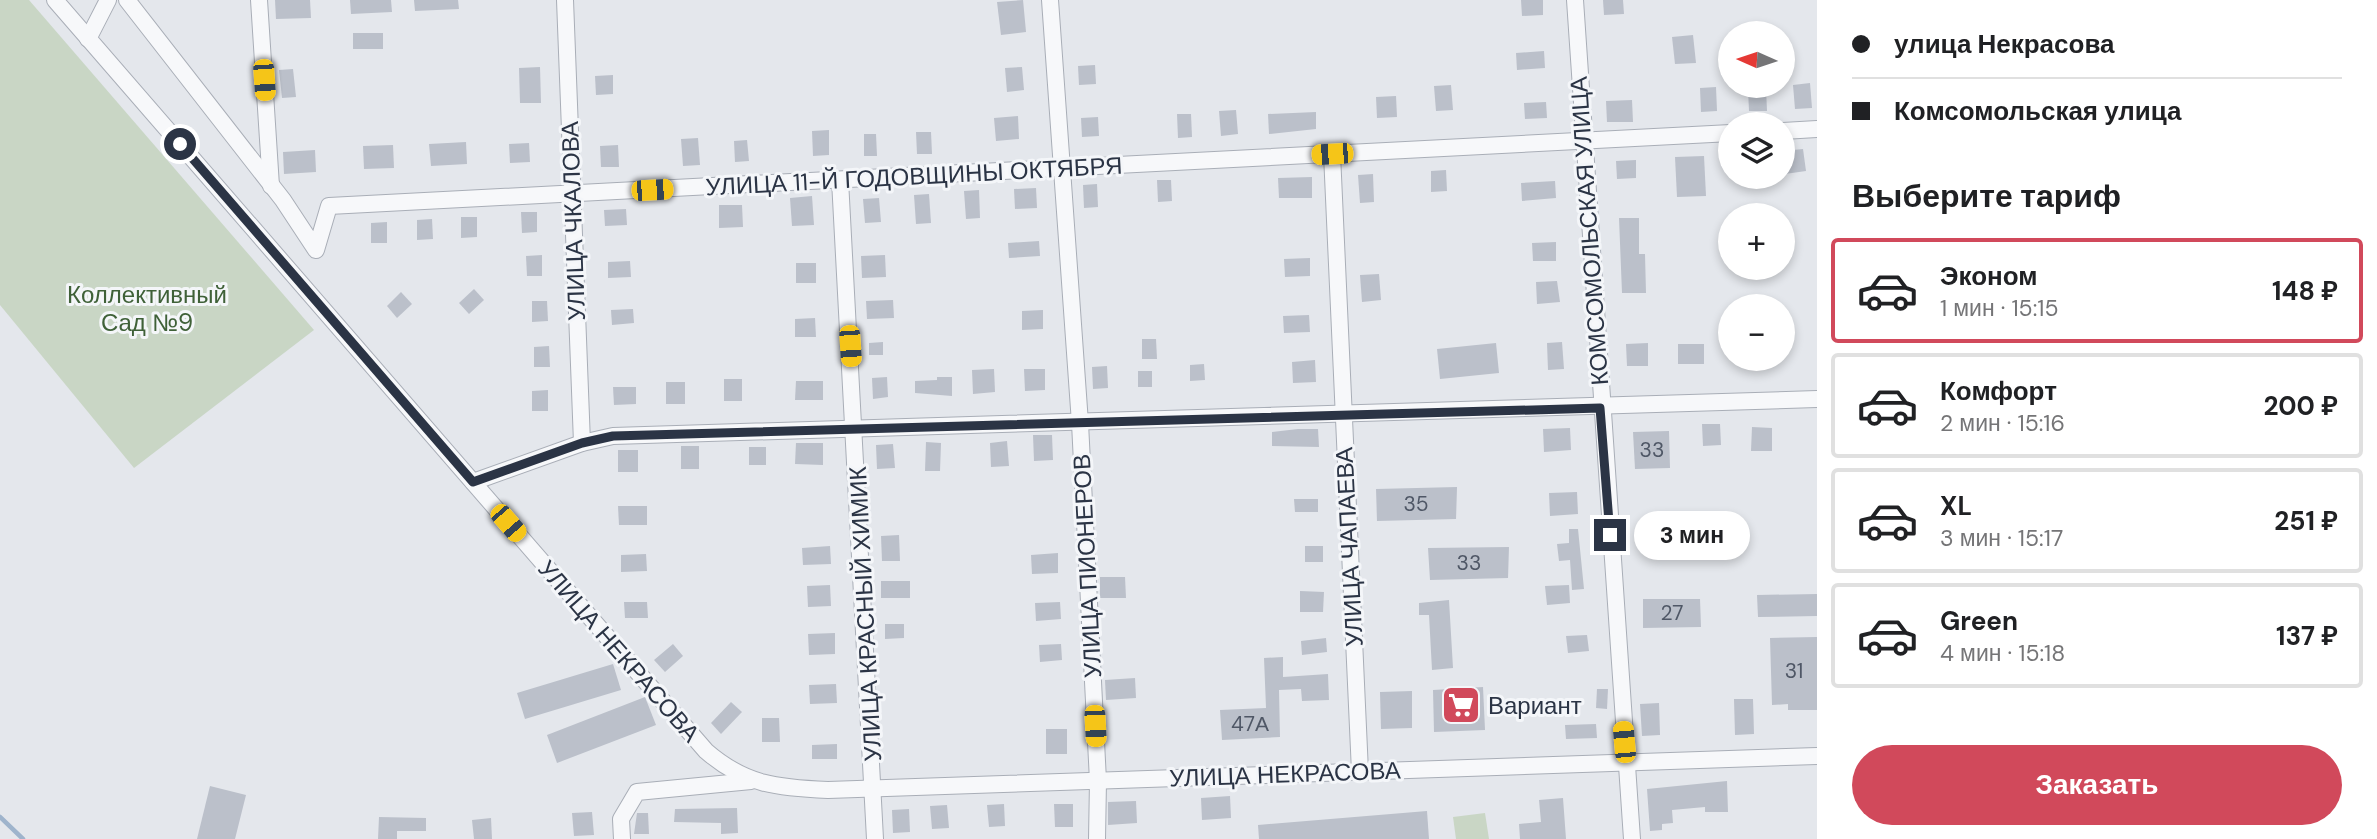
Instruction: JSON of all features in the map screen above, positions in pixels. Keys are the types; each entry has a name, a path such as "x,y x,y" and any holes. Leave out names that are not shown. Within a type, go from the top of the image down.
{"street":[{"name":"УЛИЦА НЕКРАСОВА","path":"55,0 706,751 726,768 754,781 786,788 873,789 1468,766 1626,764 1817,756"},
{"path":"88,39 108,0"},
{"name":"УЛИЦА 11-Й ГОДОВЩИНЫ ОКТЯБРЯ","path":"127,0 271,186 316,250 329,206 1718,134"},
{"path":"259,0 271,186"},
{"name":"УЛИЦА ЧКАЛОВА","path":"565,0 582,443"},
{"name":"УЛИЦА ПИОНЕРОВ","path":"1051,0 1080,423 1098,781 1097,839"},
{"name":"КОМСОМОЛЬСКАЯ УЛИЦА","path":"1575,0 1600,408 1632,839"},
{"path":"1795,130 1817,129"},
{"name":"УЛИЦА ЧАПАЕВА","path":"1332,154 1360,772"},
{"name":"УЛИЦА КРАСНЫЙ ХИМИК","path":"840,180 856,429 875,839"},
{"path":"473,482 582,443 613,436 1600,408 1817,399"},
{"name":"УЛИЦА НЕКРАСОВА","path":"622,839 621,819 637,792 754,781"}],"green space":[{"name":"Коллективный Сад №9","path":"0,0 29,0 314,330 134,468 0,305"},
{"path":"1485,813 1489,839 1456,839 1453,817"}],"building":[{"path":"275,0 310,0 311,18 276,19"},
{"path":"350,0 391,0 392,12 351,14"},
{"path":"414,0 458,0 459,9 415,11"},
{"path":"1023,0 1026,32 1001,35 997,2"},
{"path":"1521,0 1543,0 1543,15 1522,16"},
{"path":"1603,0 1623,0 1624,14 1604,15"},
{"path":"353,33 383,33 383,49 353,49"},
{"path":"1693,35 1696,63 1675,64 1672,37"},
{"path":"1544,51 1545,68 1517,70 1516,53"},
{"path":"1095,65 1096,84 1079,85 1078,66"},
{"path":"540,67 541,103 520,103 519,68"},
{"path":"1022,67 1024,90 1007,92 1005,68"},
{"path":"293,69 296,97 282,98 279,70"},
{"path":"613,75 613,94 596,95 595,76"},
{"path":"1810,83 1812,108 1795,109 1796,85"},
{"path":"1451,85 1453,110 1436,111 1434,86"},
{"path":"1716,87 1717,111 1701,112 1700,88"},
{"path":"1396,96 1397,117 1377,118 1376,97"},
{"path":"1748,98 1766,98 1767,111 1749,111"},
{"path":"1632,100 1633,122 1607,122 1606,101"},
{"path":"1546,102 1547,118 1525,119 1524,103"},
{"path":"1236,110 1238,134 1221,136 1219,111"},
{"path":"1316,112 1316,129 1269,134 1268,114"},
{"path":"1177,114 1191,114 1192,137 1178,138"},
{"path":"1018,116 1019,139 996,141 994,118"},
{"path":"1098,117 1099,136 1082,137 1081,118"},
{"path":"829,130 829,155 813,156 812,131"},
{"path":"916,132 931,132 932,154 917,154"},
{"path":"864,134 876,134 877,156 864,156"},
{"path":"698,138 700,165 683,166 681,139"},
{"path":"747,140 749,161 735,162 734,141"},
{"path":"466,142 467,164 431,166 429,144"},
{"path":"529,143 530,162 510,163 509,144"},
{"path":"393,145 394,168 364,169 363,146"},
{"path":"618,145 619,167 601,167 600,146"},
{"path":"1803,149 1806,171 1795,173 1795,150"},
{"path":"315,150 316,172 284,174 283,152"},
{"path":"1704,156 1706,196 1677,197 1675,157"},
{"path":"1636,160 1636,178 1617,179 1616,161"},
{"path":"1446,170 1447,191 1431,192 1431,171"},
{"path":"1373,174 1374,202 1360,203 1358,175"},
{"path":"1312,177 1312,198 1279,198 1278,178"},
{"path":"1157,180 1171,180 1172,201 1158,202"},
{"path":"1555,181 1556,198 1522,201 1521,183"},
{"path":"1097,184 1098,207 1084,208 1083,185"},
{"path":"1036,188 1037,208 1015,209 1014,189"},
{"path":"979,190 980,218 966,219 964,191"},
{"path":"929,194 931,223 916,224 914,195"},
{"path":"812,196 814,225 792,226 790,198"},
{"path":"879,198 881,222 865,223 863,199"},
{"path":"719,205 742,205 743,227 719,228"},
{"path":"626,209 627,225 605,226 604,210"},
{"path":"521,212 537,212 537,232 522,233"},
{"path":"461,217 477,217 477,237 461,238"},
{"path":"1619,218 1639,218 1639,254 1645,254 1646,293 1622,293"},
{"path":"432,219 433,239 417,240 417,220"},
{"path":"387,222 387,243 371,243 371,223"},
{"path":"1039,241 1040,256 1009,258 1008,243"},
{"path":"1556,242 1556,261 1533,261 1532,243"},
{"path":"542,255 542,276 527,276 526,256"},
{"path":"885,255 886,277 862,278 861,256"},
{"path":"1310,258 1310,276 1285,277 1284,259"},
{"path":"630,261 631,277 608,278 608,262"},
{"path":"796,263 816,263 816,283 796,283"},
{"path":"1379,274 1381,300 1362,302 1360,275"},
{"path":"1557,281 1560,302 1537,304 1536,282"},
{"path":"474,289 484,300 469,314 459,303"},
{"path":"401,292 412,304 397,318 387,306"},
{"path":"893,300 894,318 867,319 866,301"},
{"path":"532,301 547,301 548,321 532,322"},
{"path":"633,309 634,323 612,325 611,310"},
{"path":"1043,310 1043,329 1022,330 1022,311"},
{"path":"1309,315 1310,332 1284,333 1283,316"},
{"path":"815,318 816,337 795,337 795,319"},
{"path":"1142,339 1156,339 1157,359 1142,359"},
{"path":"883,342 883,355 869,355 869,343"},
{"path":"1562,342 1564,369 1548,370 1547,343"},
{"path":"1496,343 1499,373 1440,379 1437,349"},
{"path":"1648,343 1648,366 1627,366 1626,344"},
{"path":"1678,344 1704,344 1704,364 1678,364"},
{"path":"549,346 550,367 534,367 534,347"},
{"path":"1315,360 1316,382 1293,383 1292,362"},
{"path":"1204,364 1205,380 1190,381 1190,365"},
{"path":"1107,366 1108,388 1093,389 1092,367"},
{"path":"994,369 995,392 973,394 972,370"},
{"path":"1024,369 1045,369 1045,390 1025,391"},
{"path":"1138,371 1152,371 1152,387 1138,387"},
{"path":"887,377 888,397 873,399 872,378"},
{"path":"937,377 952,377 952,396 915,393 915,381 937,380"},
{"path":"724,379 742,379 742,401 724,401"},
{"path":"796,381 823,381 823,400 795,400"},
{"path":"666,382 685,382 685,404 666,404"},
{"path":"613,387 636,387 636,404 614,405"},
{"path":"548,390 548,411 532,411 532,391"},
{"path":"1702,424 1720,424 1721,445 1703,446"},
{"path":"1752,427 1772,428 1772,451 1751,451"},
{"path":"1570,428 1571,450 1544,452 1543,429"},
{"path":"1318,429 1319,447 1272,446 1272,432"},
{"path":"1669,431 1670,468 1635,469 1633,432"},
{"path":"1033,435 1052,435 1053,460 1034,461"},
{"path":"1007,441 1009,466 991,467 990,443"},
{"path":"926,442 941,443 940,471 925,471"},
{"path":"796,443 823,443 823,465 795,464"},
{"path":"893,444 895,468 877,469 876,445"},
{"path":"681,446 699,446 699,469 681,469"},
{"path":"749,447 766,447 766,465 749,465"},
{"path":"618,450 638,450 638,472 618,472"},
{"path":"1457,487 1456,519 1377,521 1376,489"},
{"path":"1577,492 1578,514 1550,516 1549,493"},
{"path":"1294,499 1318,499 1318,512 1295,512"},
{"path":"618,506 647,506 647,525 619,525"},
{"path":"1701,517 1702,547 1641,549 1640,519"},
{"path":"1569,529 1578,529 1584,589 1572,590 1570,560 1559,561 1557,544 1569,543"},
{"path":"899,535 900,561 882,561 881,536"},
{"path":"830,546 831,564 803,565 802,548"},
{"path":"1305,546 1323,546 1323,562 1305,562"},
{"path":"1509,547 1508,578 1430,580 1428,548"},
{"path":"1058,553 1058,573 1032,574 1031,555"},
{"path":"646,554 647,571 621,572 621,555"},
{"path":"1100,577 1125,577 1126,598 1100,598"},
{"path":"881,581 910,581 910,598 881,598"},
{"path":"830,585 831,606 808,607 807,586"},
{"path":"1569,585 1570,603 1547,605 1545,586"},
{"path":"1300,591 1324,592 1323,612 1300,612"},
{"path":"1817,594 1817,616 1758,617 1757,595"},
{"path":"1643,599 1700,599 1701,627 1643,628"},
{"path":"1449,600 1453,668 1432,670 1429,615 1419,615 1419,603"},
{"path":"624,602 647,602 648,618 625,618"},
{"path":"1060,602 1061,619 1036,621 1035,603"},
{"path":"885,624 904,624 904,638 885,639"},
{"path":"835,633 835,654 809,655 808,634"},
{"path":"1587,635 1589,651 1568,653 1566,636"},
{"path":"1817,637 1817,710 1788,710 1788,704 1772,705 1770,638"},
{"path":"1326,638 1327,652 1302,655 1301,641"},
{"path":"673,644 683,656 665,672 654,660"},
{"path":"1061,644 1062,660 1040,662 1039,645"},
{"path":"1283,657 1283,677 1328,674 1329,700 1302,701 1301,689 1279,690 1280,737 1222,740 1220,710 1266,708 1264,658"},
{"path":"613,664 621,690 525,719 517,693"},
{"path":"1135,678 1136,698 1106,700 1105,680"},
{"path":"836,684 837,703 810,704 809,685"},
{"path":"1483,687 1485,730 1434,732 1433,690"},
{"path":"1597,689 1608,689 1607,709 1596,708"},
{"path":"1412,691 1412,728 1381,729 1380,692"},
{"path":"645,697 656,725 557,763 547,735"},
{"path":"1734,699 1753,699 1754,734 1735,735"},
{"path":"731,702 742,712 721,734 711,723"},
{"path":"1659,703 1660,735 1642,736 1640,704"},
{"path":"762,718 779,718 780,742 762,742"},
{"path":"1596,724 1597,738 1566,739 1565,725"},
{"path":"1046,729 1067,729 1067,754 1046,754"},
{"path":"837,744 837,759 812,759 812,745"},
{"path":"1727,781 1728,812 1705,812 1705,807 1672,810 1673,823 1662,824 1662,830 1650,831 1647,789"},
{"path":"210,786 246,795 235,839 197,839"},
{"path":"1230,796 1231,818 1202,820 1201,798"},
{"path":"1563,798 1566,839 1520,839 1519,824 1541,822 1539,800"},
{"path":"1136,801 1137,823 1108,825 1108,802"},
{"path":"1004,804 1005,826 989,827 987,805"},
{"path":"1054,804 1073,804 1073,827 1055,827"},
{"path":"947,805 949,828 932,829 930,806"},
{"path":"737,808 738,833 721,834 721,823 674,822 675,809"},
{"path":"909,809 910,832 893,833 892,810"},
{"path":"1427,811 1429,839 1259,839 1258,825"},
{"path":"592,812 594,835 574,836 572,813"},
{"path":"637,813 648,813 649,834 634,834"},
{"path":"379,817 426,818 426,831 397,831 397,839 378,839"},
{"path":"491,818 492,839 474,839 472,820"}],"waterway":[{"path":"0,817 23,839"}],"place":[{"name":"Вариант","path":"1461,705"}],"route":[{"path":"180,144 473,482 582,443 613,436 1600,408 1610,535"}]}
